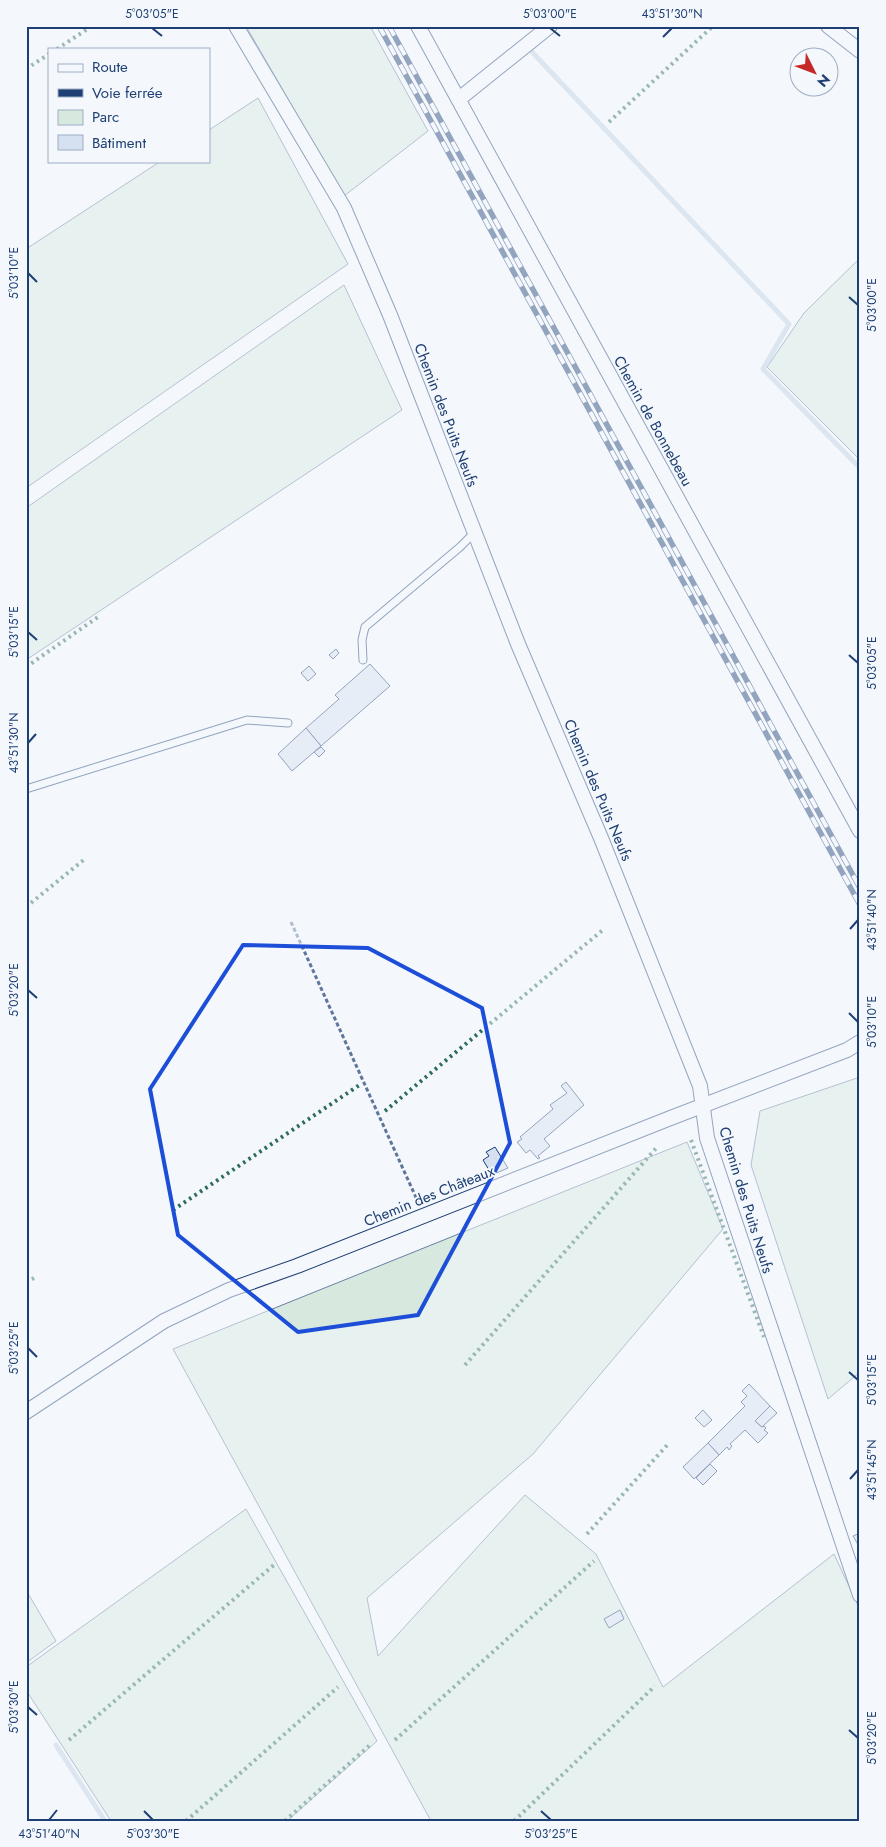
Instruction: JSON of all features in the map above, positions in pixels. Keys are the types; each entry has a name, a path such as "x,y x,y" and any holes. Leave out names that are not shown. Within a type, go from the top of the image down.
{"street":[{"name":"Chemin des Puits Neufs","path":"236,26 344,208 390,315 518,644 601,838 665,997 700,1086 707,1138 860,1595"},
{"name":"Chemin de Bonnebeau","path":"418,26 860,831"},
{"path":"459,99 550,26"},
{"path":"828,26 860,51"},
{"name":"Chemin des Châteaux","path":"26,1412 172,1317 229,1290 297,1266 425,1216 847,1050 860,1042"}],"lane":[{"path":"363,660 362,640 365,627 474,533"},
{"path":"26,789 247,720 288,723"}],"path":[{"path":"291,922 425,1216"}],"highlighted area":[{"path":"243,945 368,948 482,1008 510,1143 418,1315 298,1332 178,1235 150,1089"}],"green space":[{"path":"246,26 370,26 428,131 344,196"},
{"path":"258,98 348,264 26,488 26,249 159,162 210,162 210,129"},
{"path":"860,258 860,460 767,367 804,313"},
{"path":"344,285 402,410 26,660 26,508"},
{"path":"860,1077 860,1372 828,1399 751,1165 760,1111"},
{"path":"687,1142 723,1229 533,1454 367,1598 378,1656 525,1495 596,1554 663,1687 834,1554 860,1610 860,1821 431,1821 173,1349"},
{"path":"246,1509 377,1741 287,1821 111,1821 26,1690 26,1667"},
{"path":"26,1590 56,1641 26,1663"}],"building":[{"path":"336,649 339,653 333,659 329,655"},
{"path":"370,664 390,686 321,746 306,728 339,699 335,695"},
{"path":"309,666 316,674 308,681 301,673"},
{"path":"306,728 321,746 292,771 278,754"},
{"path":"321,747 325,751 319,757 314,752"},
{"path":"566,1082 584,1105 544,1139 550,1146 538,1156 540,1158 538,1159 530,1150 526,1153 517,1142 522,1139 520,1137 553,1109 550,1105 567,1093 561,1086"},
{"path":"495,1147 508,1168 492,1175 483,1160 489,1156 486,1152"},
{"path":"749,1384 770,1406 755,1421 762,1427 764,1426 766,1428 764,1430 768,1433 758,1443 745,1430 730,1444 732,1446 729,1450 727,1447 719,1455 708,1443 745,1406 741,1402 747,1396 742,1391"},
{"path":"770,1406 777,1413 762,1427 755,1421"},
{"path":"703,1410 712,1420 704,1427 695,1418"},
{"path":"708,1443 719,1455 694,1479 683,1467"},
{"path":"710,1464 717,1471 703,1485 696,1478"},
{"path":"860,1533 860,1548 853,1536"},
{"path":"620,1610 624,1619 609,1628 604,1619"}],"waterway":[{"path":"532,52 789,324 763,369 860,468"},
{"path":"56,1745 105,1821"}],"railway":[{"path":"379,26 860,905"},
{"path":"389,26 860,888"}],"hedge":[{"path":"59,48 92,26"},
{"path":"609,122 713,26"},
{"path":"26,69 48,55"},
{"path":"26,667 98,617"},
{"path":"26,907 86,858"},
{"path":"385,1111 604,929"},
{"path":"173,1210 361,1084"},
{"path":"691,1140 764,1337"},
{"path":"465,1365 658,1146"},
{"path":"26,1282 34,1278"},
{"path":"587,1534 669,1443"},
{"path":"395,1740 594,1561"},
{"path":"69,1740 275,1564"},
{"path":"514,1821 655,1686"},
{"path":"186,1821 338,1687"},
{"path":"285,1821 370,1745"}]}
